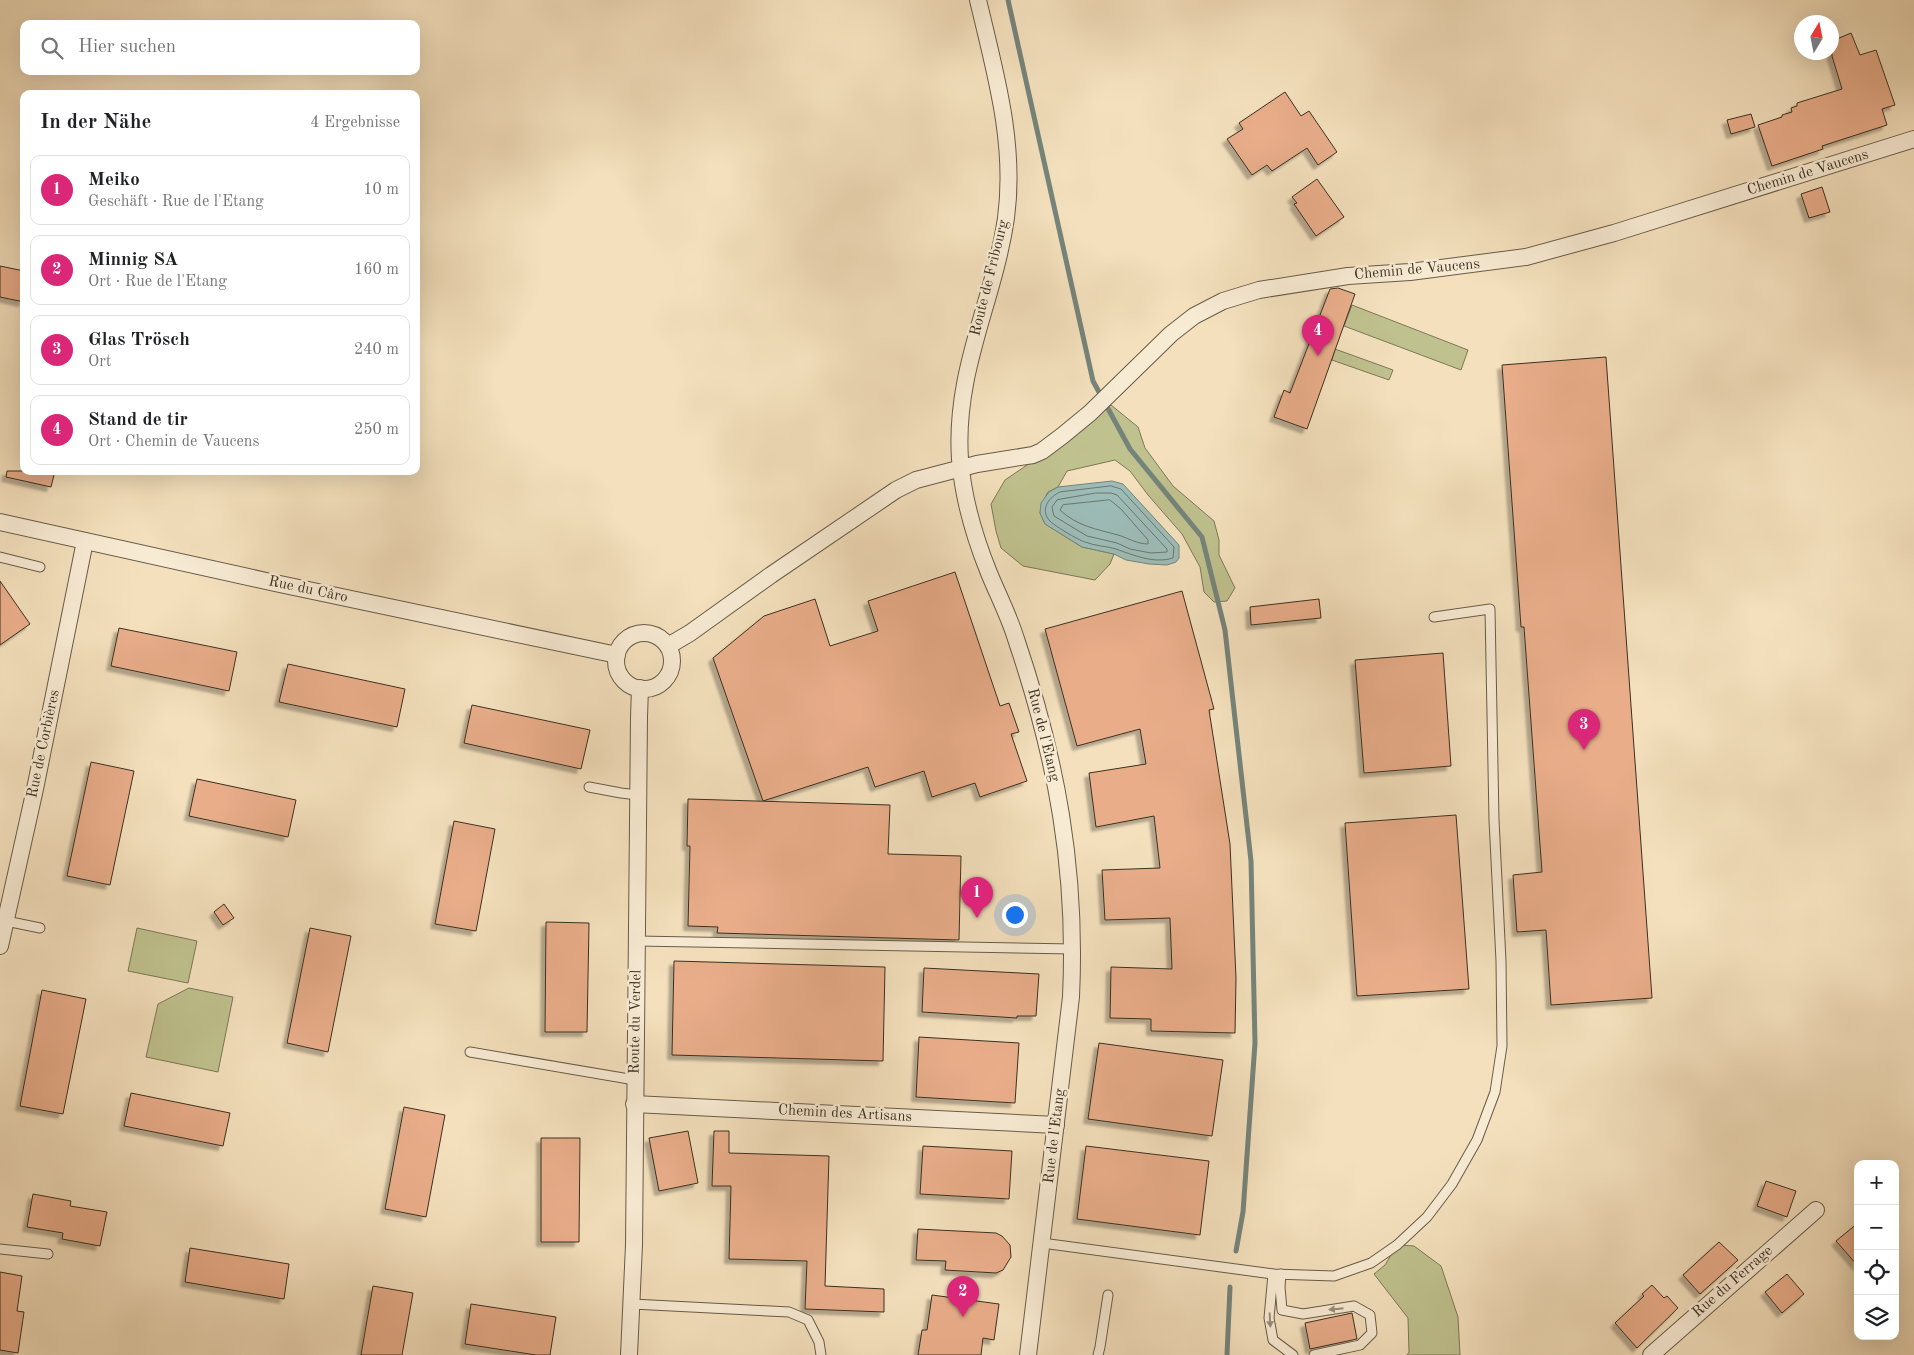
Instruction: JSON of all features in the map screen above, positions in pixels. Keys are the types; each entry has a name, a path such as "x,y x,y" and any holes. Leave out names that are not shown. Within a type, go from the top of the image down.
{"street":[{"name":"Route de Fribourg","path":"961,468 959,429 964,383 1002,241 1009,188 1008,153 1003,108 978,0"},
{"name":"Chemin de Vaucens","path":"961,468 1033,455 1062,436 1095,408 1171,334 1194,316 1230,298 1258,290 1348,276 1410,272 1526,257 1614,233 1914,139"},
{"path":"668,646 690,633 896,490 916,480 961,468"},
{"name":"Rue de l'Etang","path":"961,468 964,494 971,522 988,570 1015,635 1045,733 1067,851 1073,949 1070,997 1028,1355"},
{"name":"Rue du Câro","path":"0,522 617,656"},
{"name":"Rue de Corbières","path":"0,946 50,716 85,541"},
{"path":"639,634 655,635 668,646 672,663 670,672 665,680 650,688 640,688 632,686 625,680 617,664 617,656 625,641 639,634"},
{"name":"Route du Verdel","path":"629,1355 632,1304 640,688"},
{"name":"Chemin des Artisans","path":"634,1104 1056,1125"},
{"name":"Rue du Ferrage","path":"1651,1355 1816,1210"}],"lane":[{"path":"0,557 40,566"},
{"path":"1042,1243 1277,1274 1334,1276 1371,1263 1397,1245 1428,1216 1452,1184 1476,1140 1495,1092 1502,1046 1501,961 1494,820 1490,609 1434,617"},
{"path":"589,787 638,795"},
{"path":"6,921 40,928"},
{"path":"637,941 1073,949"},
{"path":"470,1052 635,1080"},
{"path":"0,1249 48,1254"},
{"path":"1277,1274 1269,1318 1273,1340 1293,1355"},
{"path":"1277,1274 1282,1310 1303,1314 1354,1306 1370,1315 1372,1333 1360,1345 1314,1355"},
{"path":"1098,1355 1108,1295"},
{"path":"632,1304 789,1312 808,1320 819,1342 822,1355"}],"green space":[{"path":"1352,305 1468,350 1461,370 1344,326"},
{"path":"1335,349 1393,370 1389,380 1332,360"},
{"path":"1111,405 1138,427 1145,448 1173,486 1214,521 1219,540 1219,555 1235,588 1227,601 1214,602 1204,592 1200,567 1182,534 1130,471 1115,460 1067,471 1058,487 1048,492 1042,503 1040,513 1045,524 1082,547 1114,554 1110,564 1095,580 1023,566 1001,548 991,504 1005,480 1080,429"},
{"path":"137,928 197,941 188,983 128,971"},
{"path":"189,988 233,997 218,1072 146,1057 158,1004"},
{"path":"1397,1245 1414,1246 1441,1266 1458,1317 1460,1355 1407,1355 1409,1352 1408,1318 1374,1274 1385,1265"}],"water":[{"path":"1112,481 1123,484 1179,545 1179,558 1176,562 1167,565 1126,560 1114,554 1082,547 1045,524 1040,513 1041,503 1049,492 1058,487"}],"building":[{"path":"1851,33 1860,55 1876,50 1895,105 1882,109 1887,125 1822,146 1823,149 1772,166 1758,125 1792,112 1791,108 1797,106 1797,103 1842,89 1833,60 1839,60 1839,38"},
{"path":"1285,92 1301,116 1309,111 1337,152 1318,165 1307,148 1272,171 1267,165 1252,175 1227,139 1243,129 1239,123"},
{"path":"1751,114 1755,127 1731,134 1727,120"},
{"path":"1317,179 1344,217 1316,236 1294,204 1297,203 1292,197"},
{"path":"1822,187 1830,212 1809,218 1801,194"},
{"path":"0,266 20,270 20,301 0,297"},
{"path":"1338,288 1355,294 1307,429 1274,417 1284,390 1290,393 1330,289"},
{"path":"1606,357 1652,998 1551,1005 1546,930 1517,932 1513,875 1542,872 1524,627 1521,627 1502,365"},
{"path":"7,471 20,471 20,475 54,475 51,487 6,477"},
{"path":"955,572 1000,706 1009,703 1019,732 1011,734 1027,781 980,797 975,783 932,797 924,771 875,787 868,767 763,801 713,658 764,616 815,599 830,646 878,631 868,601"},
{"path":"0,581 30,624 0,645"},
{"path":"1182,591 1214,709 1209,710 1230,844 1236,978 1235,1033 1151,1031 1151,1019 1110,1018 1111,967 1172,969 1170,918 1105,920 1102,870 1160,868 1154,816 1096,827 1089,773 1146,764 1140,729 1077,746 1045,629"},
{"path":"1319,599 1321,618 1251,625 1250,607"},
{"path":"119,628 237,652 229,691 111,666"},
{"path":"1443,653 1451,766 1364,773 1355,660"},
{"path":"288,664 405,689 397,727 279,702"},
{"path":"472,705 590,730 581,769 464,743"},
{"path":"91,762 134,771 110,885 67,876"},
{"path":"197,779 296,800 288,837 189,816"},
{"path":"688,799 890,805 888,854 961,856 959,940 717,933 718,927 688,926 690,846 687,846"},
{"path":"1456,815 1469,989 1357,996 1345,823"},
{"path":"454,821 495,829 476,931 435,924"},
{"path":"224,904 234,918 223,925 214,912"},
{"path":"546,922 589,923 587,1032 545,1032"},
{"path":"310,928 351,936 328,1052 287,1043"},
{"path":"674,961 885,967 883,1061 672,1055"},
{"path":"924,968 1039,974 1036,1016 1017,1016 1017,1018 922,1012"},
{"path":"42,990 86,999 63,1114 20,1106"},
{"path":"919,1037 1019,1043 1015,1103 916,1097"},
{"path":"1099,1043 1223,1060 1212,1136 1088,1119"},
{"path":"131,1093 230,1113 223,1146 124,1126"},
{"path":"404,1107 445,1115 426,1217 385,1209"},
{"path":"688,1131 698,1183 659,1191 649,1138"},
{"path":"714,1131 729,1131 729,1153 829,1156 825,1286 884,1289 884,1312 805,1309 807,1261 729,1259 731,1186 712,1186"},
{"path":"541,1138 580,1138 579,1242 541,1242"},
{"path":"923,1146 1012,1151 1009,1199 920,1194"},
{"path":"1086,1146 1209,1161 1200,1235 1077,1219"},
{"path":"1766,1181 1796,1191 1787,1217 1757,1206"},
{"path":"33,1194 71,1201 70,1206 107,1212 100,1246 62,1239 63,1233 27,1227"},
{"path":"1854,1226 1854,1261 1836,1241"},
{"path":"918,1229 996,1233 1002,1236 1010,1245 1011,1257 1003,1270 996,1273 945,1270 946,1261 916,1260"},
{"path":"1719,1242 1738,1260 1700,1294 1683,1275"},
{"path":"190,1248 289,1264 284,1299 185,1282"},
{"path":"0,1272 22,1276 17,1311 24,1312 18,1353 0,1350"},
{"path":"1787,1274 1804,1294 1782,1313 1765,1292"},
{"path":"1652,1285 1664,1298 1667,1296 1678,1308 1637,1348 1615,1323 1644,1296 1642,1294"},
{"path":"373,1286 413,1293 402,1355 361,1355"},
{"path":"932,1295 999,1304 994,1340 983,1338 981,1355 918,1355 922,1330 927,1330"},
{"path":"471,1304 556,1317 550,1355 536,1355 465,1344"},
{"path":"1352,1313 1357,1339 1310,1349 1305,1323"}],"waterway":[{"path":"1008,0 1093,381 1130,449 1202,537 1225,630 1251,861 1255,1043 1243,1212 1236,1251"},
{"path":"1227,1355 1230,1287"}],"place":[{"name":"Stand de tir","path":"1318,356"},
{"name":"Glas Trösch","path":"1584,750"},
{"name":"Meiko","path":"977,918"},
{"name":"Minnig SA","path":"963,1317"}]}
